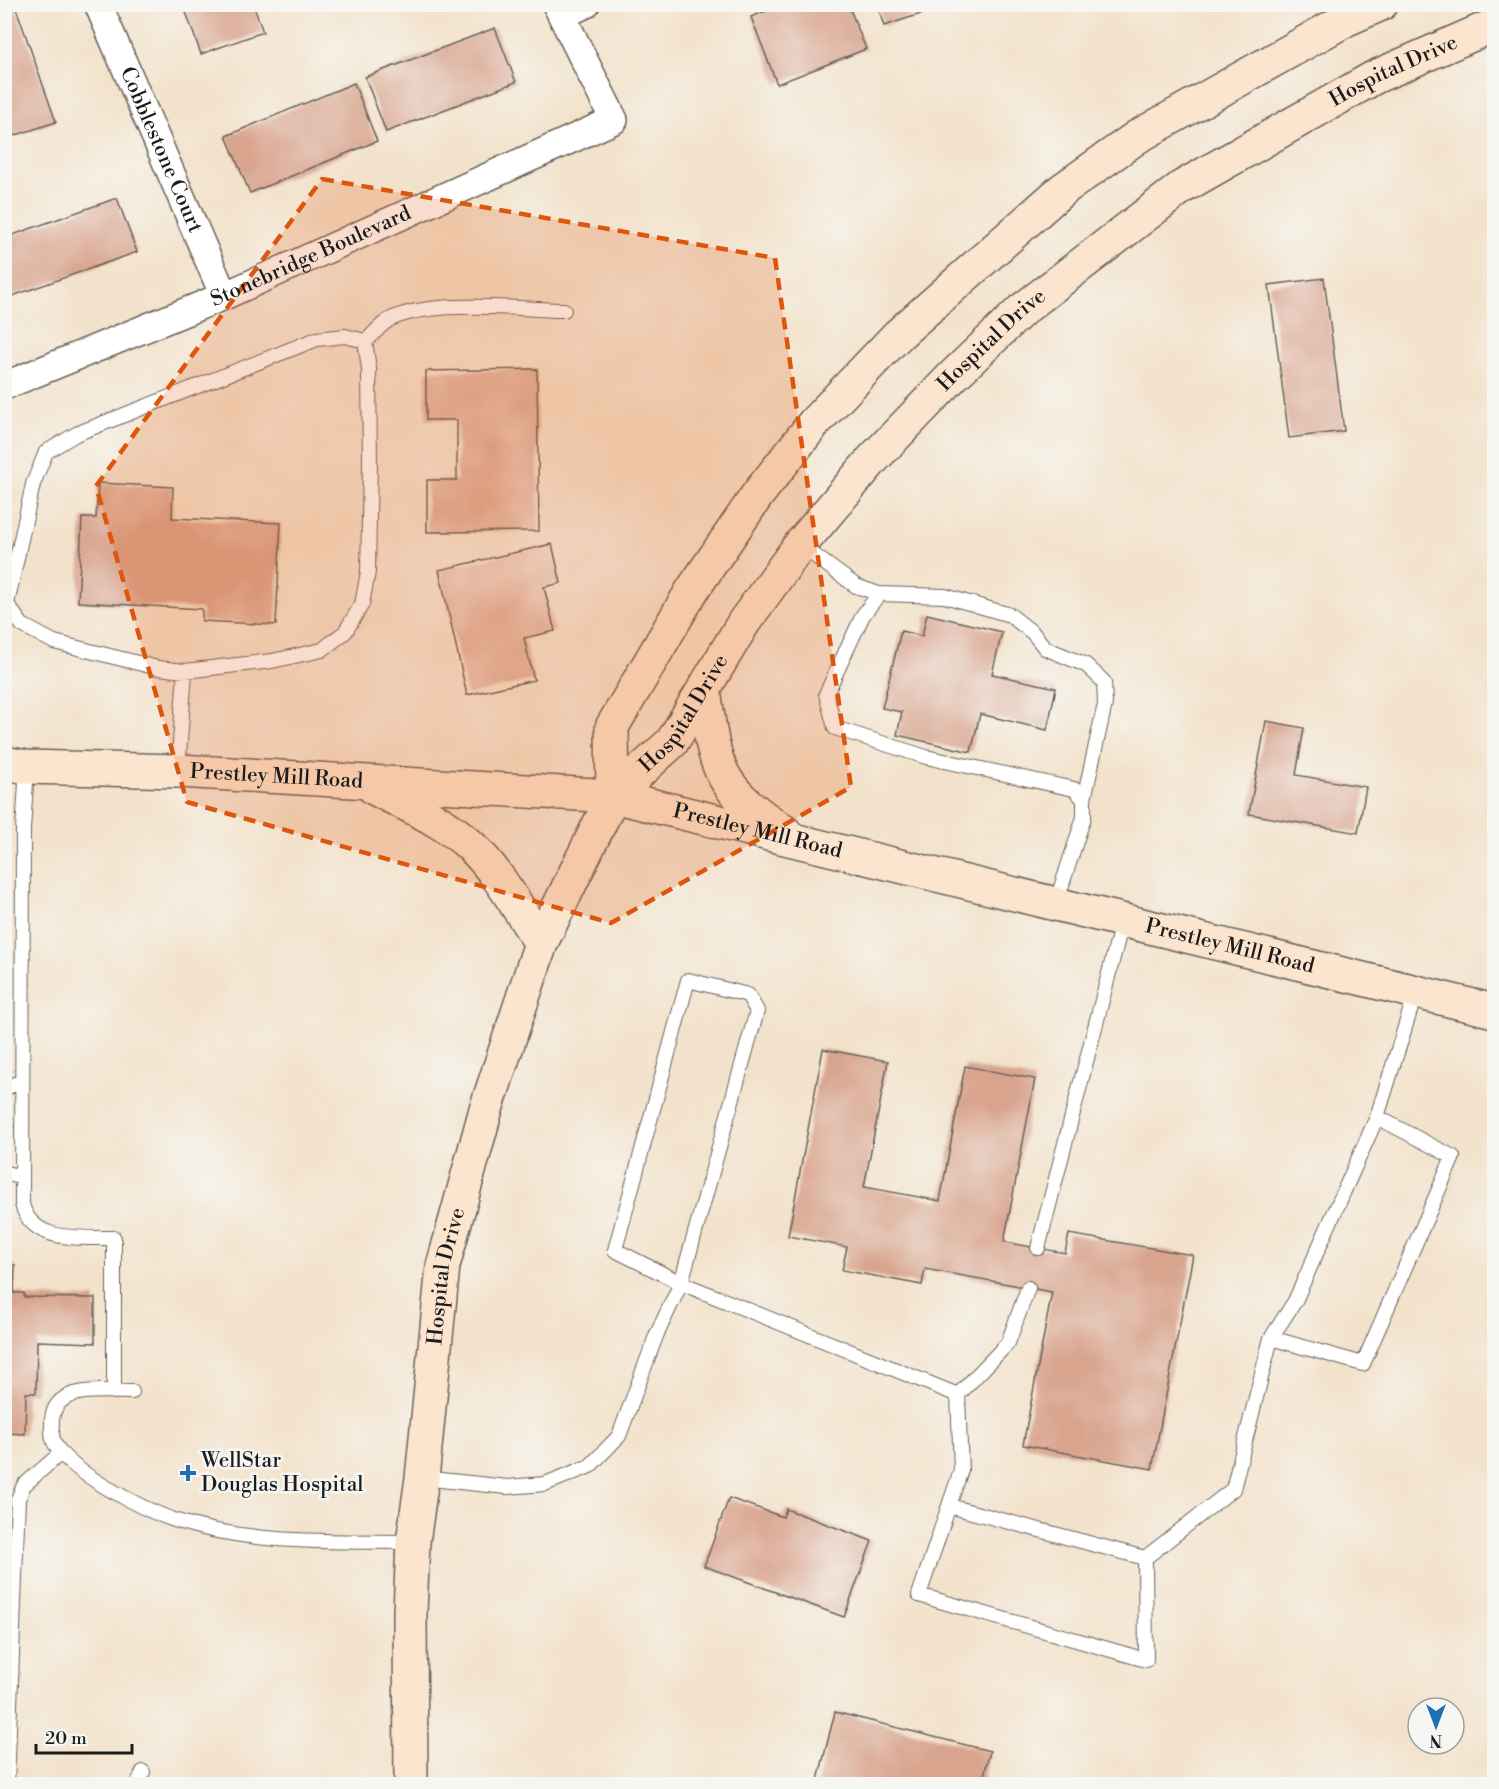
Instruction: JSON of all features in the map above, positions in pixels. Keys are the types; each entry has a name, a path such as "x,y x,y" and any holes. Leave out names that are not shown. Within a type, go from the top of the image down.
{"street":[{"name":"Cobblestone Court","path":"98,4 224,296"},
{"name":"Hospital Drive","path":"613,796 612,726 691,592 758,494 807,432 898,335 1062,190 1137,137 1335,25 1381,4"},
{"name":"Stonebridge Boulevard","path":"4,386 224,296 614,120 568,8"},
{"name":"Hospital Drive","path":"411,1785 410,1612 413,1542 423,1478 443,1266 486,1109 541,943 613,796 672,742 744,622 800,545 872,460 953,376 1022,310 1182,187 1376,77 1494,25"},
{"path":"704,689 718,770 735,794 758,814 799,841"},
{"name":"Prestley Mill Road","path":"16,765 178,771 613,796 1494,1011"},
{"path":"364,783 448,828 469,844 489,866 541,943"}],"lane":[{"path":"365,342 387,321 409,312 460,308 564,310"},
{"path":"345,336 365,342 369,369 368,572 362,604 345,632 322,650 272,661 185,671 158,668 54,642 22,625 7,604 33,484 46,452 76,434 317,339 345,336"},
{"path":"800,545 855,586 879,594 945,596 1010,615 1032,633 1045,648 1086,665 1104,682 1105,704 1084,799 1084,817 1056,903"},
{"path":"879,594 863,615 826,694 835,728 926,757 1074,789 1084,799"},
{"path":"178,771 185,671"},
{"path":"16,765 23,830 21,1178 25,1217 35,1227 60,1236 114,1238 114,1392"},
{"path":"1038,1248 1123,919"},
{"path":"423,1478 507,1487 545,1484 590,1466 619,1436 656,1336 681,1283 757,1011 748,995 688,980 615,1250 681,1283 958,1395"},
{"path":"1145,1558 1233,1489 1271,1338 1295,1301 1377,1117 1416,992"},
{"path":"4,1089 21,1081"},
{"path":"1271,1338 1363,1364 1453,1157 1377,1117"},
{"path":"4,1172 21,1178"},
{"path":"1028,1288 1008,1342 958,1395 962,1470 919,1595 1146,1660 1145,1558"},
{"path":"132,1392 72,1394 55,1407 52,1427 54,1441 61,1453 112,1491 152,1511 191,1525 289,1539 413,1542"},
{"path":"7,1785 18,1499 24,1485 61,1453"},
{"path":"949,1506 1145,1558"}],"highlighted area":[{"path":"322,179 775,258 851,787 611,923 187,802 96,486"}],"building":[{"path":"183,4 253,4 263,32 201,54"},
{"path":"784,4 848,4 866,49 777,84 751,17"},
{"path":"877,4 948,4 948,5 884,26"},
{"path":"4,5 15,5 56,122 4,139"},
{"path":"495,28 516,82 386,132 365,77"},
{"path":"354,83 377,141 250,193 226,136"},
{"path":"117,198 137,252 4,299 4,238"},
{"path":"1324,278 1344,431 1289,438 1269,285"},
{"path":"537,369 539,531 427,532 427,480 457,480 457,420 426,420 426,371"},
{"path":"98,483 173,487 172,518 281,523 276,625 202,621 202,609 78,602 82,518 96,518"},
{"path":"552,544 561,583 544,587 555,631 524,638 534,680 467,695 439,570"},
{"path":"927,614 1002,632 992,674 1056,688 1047,730 980,714 971,752 897,735 902,712 882,708 901,631 922,636"},
{"path":"1266,721 1304,728 1296,775 1366,787 1358,833 1249,814"},
{"path":"823,1049 888,1061 864,1187 940,1201 965,1066 1035,1079 1004,1242 1065,1253 1069,1234 1193,1255 1152,1469 1023,1445 1052,1292 925,1269 922,1285 842,1270 847,1247 788,1236"},
{"path":"4,1265 15,1265 14,1293 24,1293 24,1297 95,1298 95,1343 37,1341 36,1393 26,1393 25,1434 4,1433"},
{"path":"729,1498 783,1517 786,1509 872,1541 844,1617 704,1566"},
{"path":"835,1712 990,1751 982,1784 817,1784"}],"place":[{"name":"WellStar Douglas Hospital","path":"188,1473"}]}
